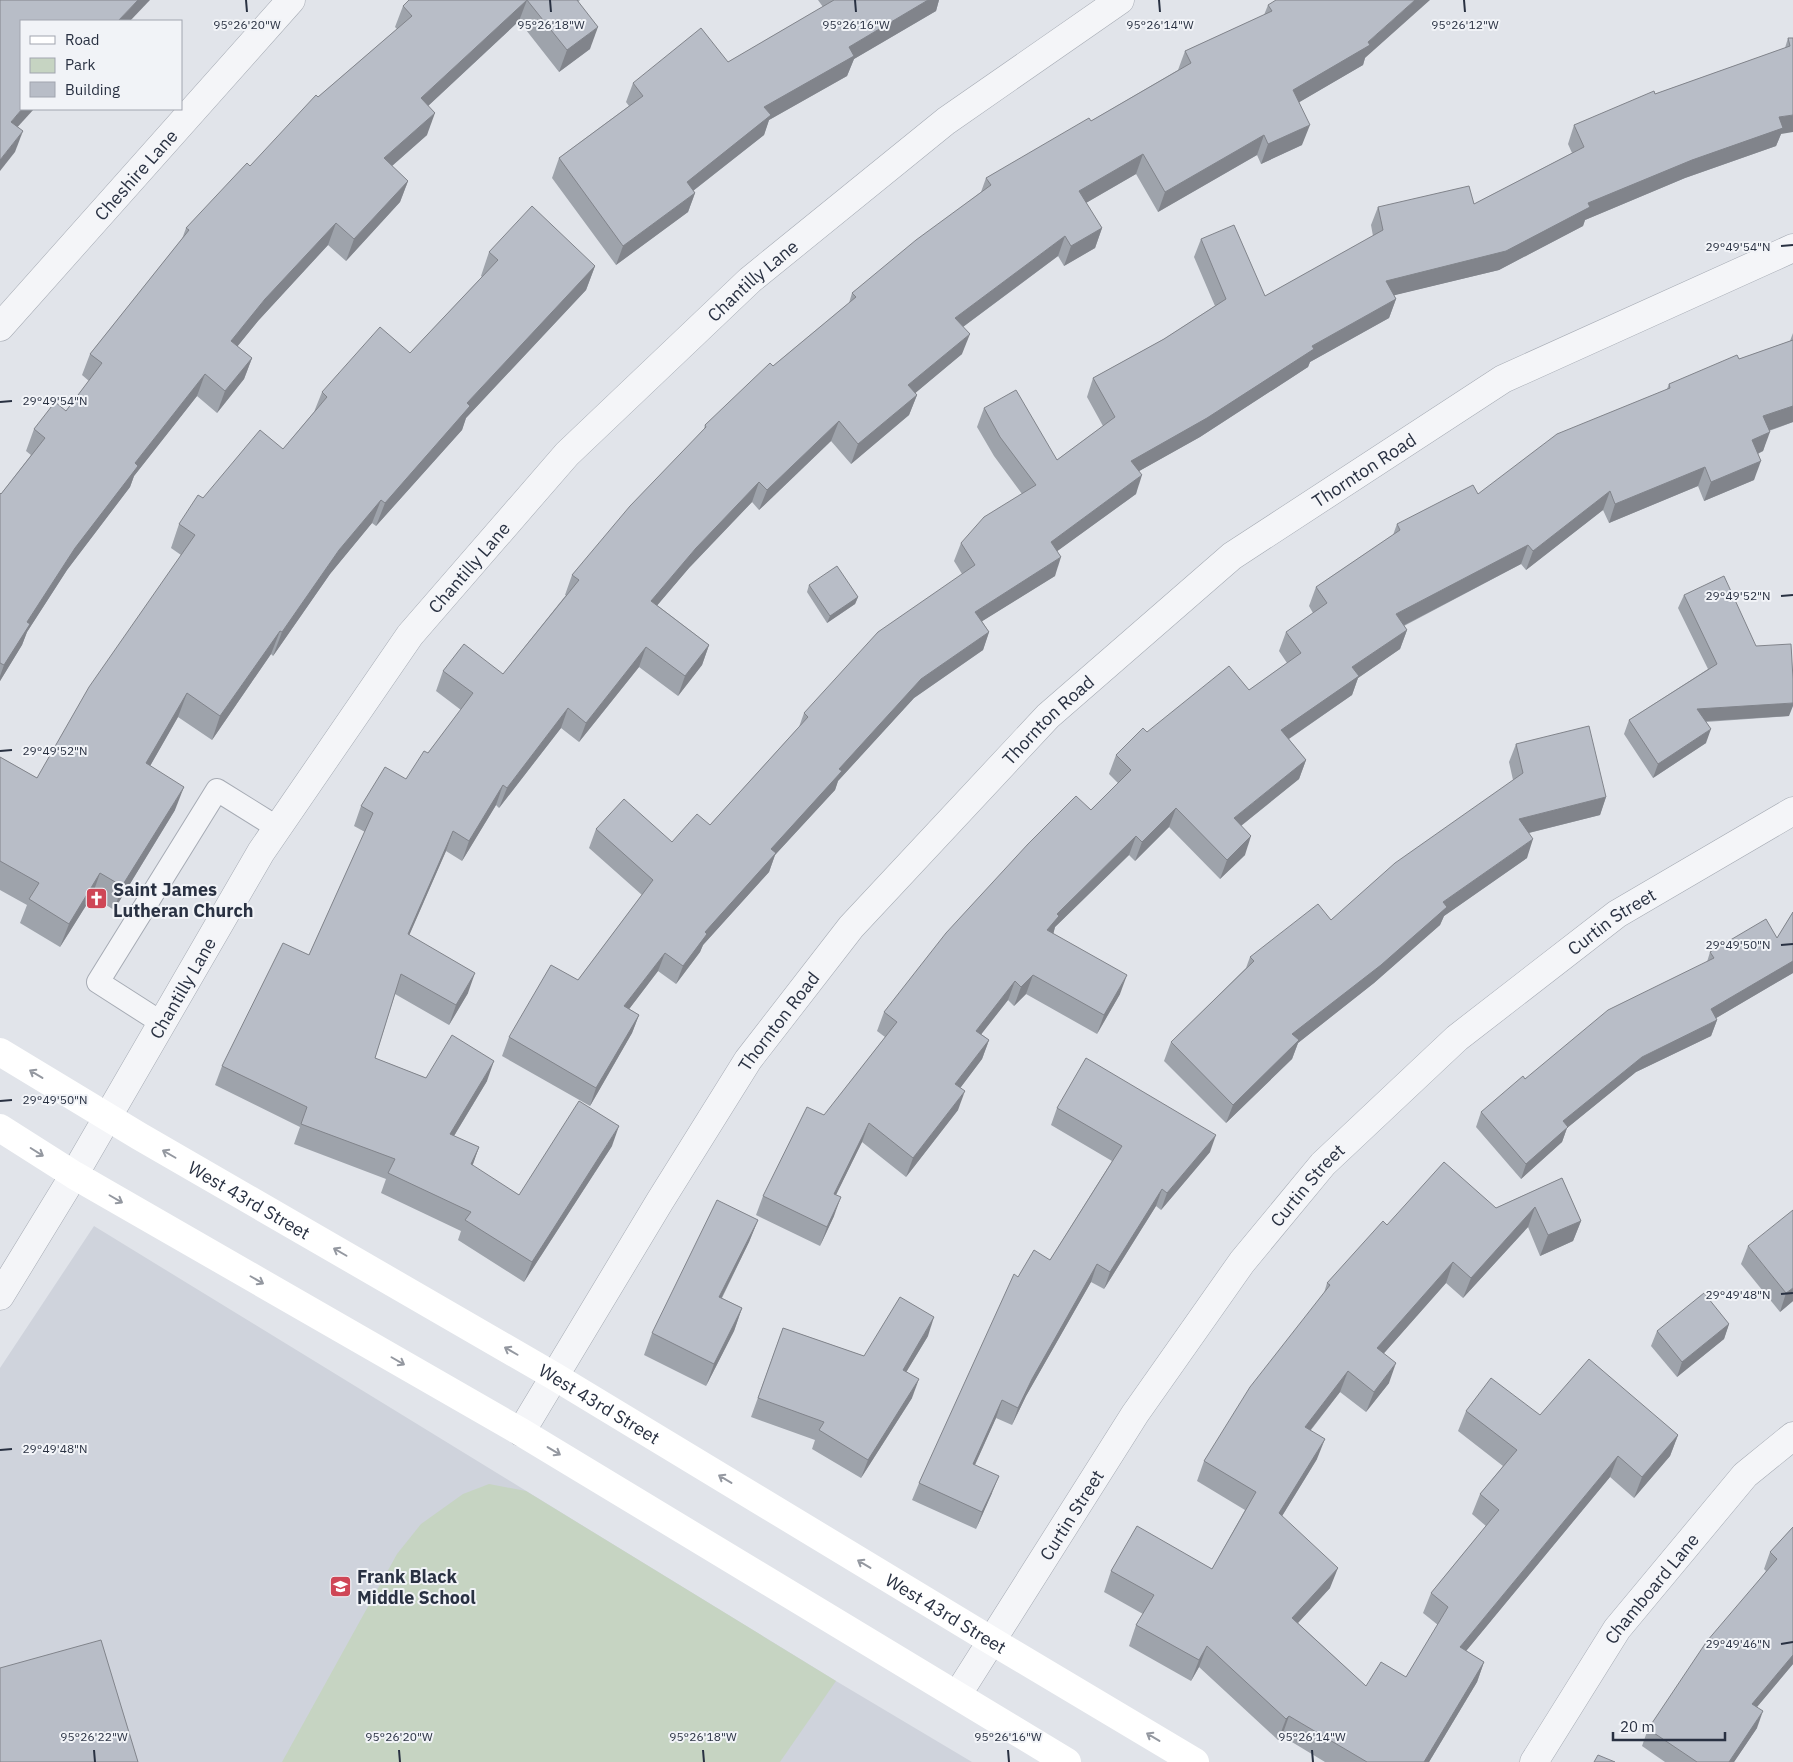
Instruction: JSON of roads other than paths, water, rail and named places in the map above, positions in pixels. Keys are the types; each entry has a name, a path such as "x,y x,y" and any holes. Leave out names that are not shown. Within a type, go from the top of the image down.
{"main road":[{"name":"West 43rd Street","path":"0,1052 107,1118 554,1376 1195,1762"},
{"path":"0,1128 74,1175 521,1432 958,1694 1067,1762"}],"street":[{"name":"Cheshire Lane","path":"0,328 291,0"},
{"name":"Chantilly Lane","path":"0,1296 74,1175 261,852 410,635 568,454 750,280 946,121 1120,0"},
{"name":"Thornton Road","path":"521,1432 660,1200 748,1060 851,927 1048,716 1232,556 1503,379 1793,248"},
{"name":"Curtin Street","path":"958,1694 1135,1414 1242,1262 1323,1164 1457,1038 1617,914 1793,811"},
{"name":"Chamboard Lane","path":"1534,1762 1616,1629 1745,1475 1793,1436"}],"lane":[{"path":"162,1024 98,982 216,790 278,828"}],"place":[{"name":"Saint James Lutheran Church","path":"97,899"},
{"name":"Frank Black Middle School","path":"341,1586"}]}
